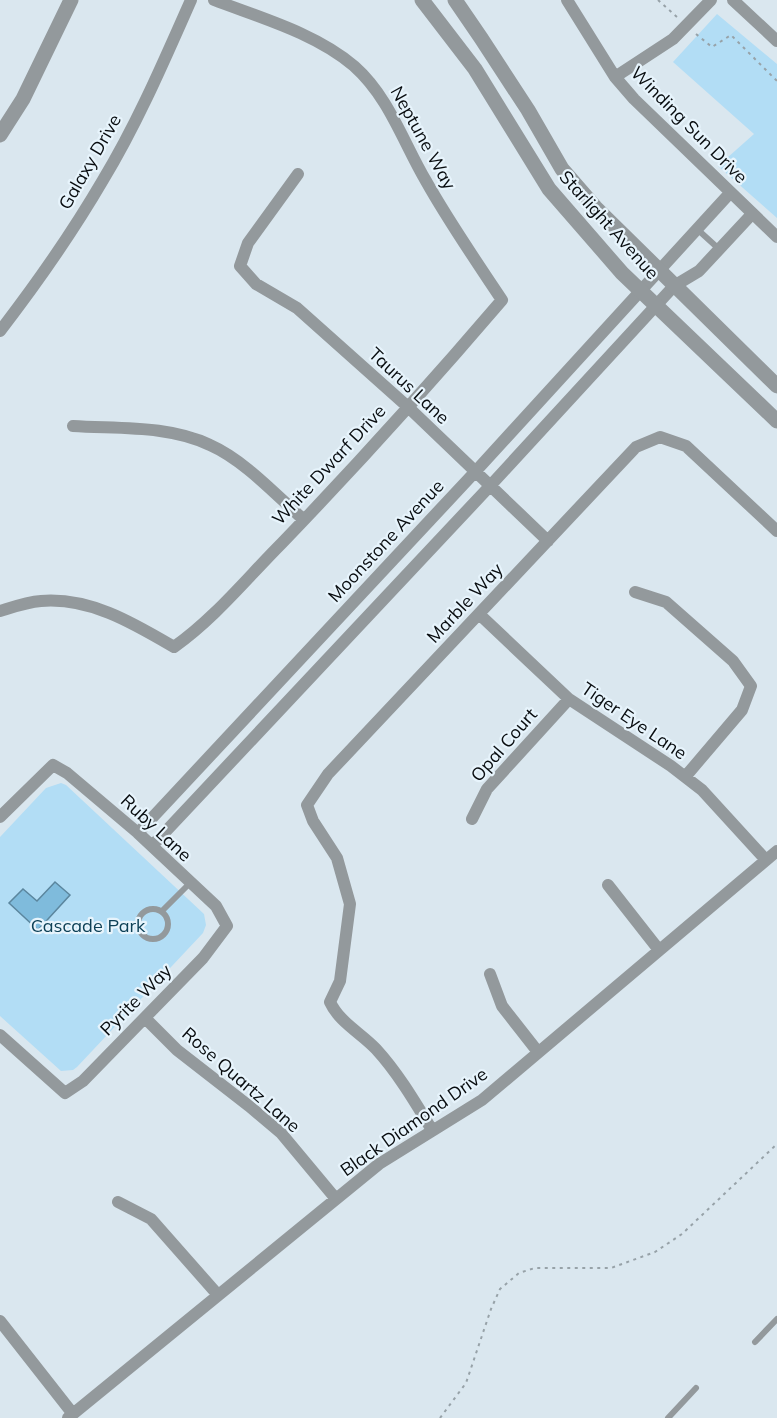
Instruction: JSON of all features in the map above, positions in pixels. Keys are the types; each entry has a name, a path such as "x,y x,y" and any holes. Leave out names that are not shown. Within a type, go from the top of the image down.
{"street":[{"path":"0,135 23,99 71,0"},
{"name":"Galaxy Drive","path":"0,331 31,292 104,179 169,50 190,0"},
{"name":"Neptune Way","path":"214,0 296,32 324,46 354,66 380,95 455,231 502,300"},
{"name":"Starlight Avenue","path":"422,0 475,69 549,189 621,273 777,421"},
{"name":"Starlight Avenue","path":"454,0 482,38 562,169 595,207 777,386"},
{"name":"Winding Sun Drive","path":"567,0 615,77 634,99 777,237"},
{"path":"615,77 673,39 711,0"},
{"path":"733,0 777,41"},
{"name":"Taurus Lane","path":"298,174 248,243 240,266 256,284 297,308 408,407 548,541"},
{"name":"Moonstone Avenue","path":"138,833 476,472 730,193"},
{"path":"152,846 674,286 699,271 752,214"},
{"name":"White Dwarf Drive","path":"0,611 40,601 68,602 100,608 174,647 197,630 304,520 502,300"},
{"path":"73,426 166,431 210,444 238,462 304,520"},
{"name":"Marble Way","path":"432,1130 400,1079 375,1048 335,1014 330,1002 340,981 350,904 337,858 313,821 307,805 328,774 636,447 660,437 686,446 777,531"},
{"path":"635,592 666,602 733,661 751,687 742,710 685,777"},
{"name":"Tiger Eye Lane","path":"479,614 569,699 702,790 766,860"},
{"name":"Opal Court","path":"472,819 487,789 569,699"},
{"name":"Ruby Lane","path":"0,817 53,765 67,773 138,833 216,906 227,926"},
{"name":"Black Diamond Drive","path":"71,1416 379,1164 482,1100 777,850"},
{"path":"608,885 659,950"},
{"name":"Pyrite Way","path":"0,1035 64,1093 83,1081 145,1018 203,958 227,926"},
{"path":"490,974 502,1006 538,1052"},
{"name":"Rose Quartz Lane","path":"145,1018 177,1050 280,1133 336,1199"},
{"path":"118,1202 151,1219 218,1295"},
{"path":"0,1321 71,1416"}],"lane":[{"path":"698,230 719,250"},
{"path":"162,911 190,884"},
{"path":"147,910 162,911 168,919 168,929 162,938 157,940 147,938 140,931 138,921 140,917 147,910"},
{"path":"755,1342 777,1319"},
{"path":"668,1418 696,1388"}],"path":[{"path":"658,0 681,21"},
{"path":"689,28 712,47 731,35 777,81"},
{"path":"440,1418 466,1383 500,1289 519,1273 535,1268 610,1268 655,1251 682,1234 777,1144"}],"green space":[{"path":"717,14 777,64 777,218 718,166 754,134 673,62"},
{"name":"Cascade Park","path":"61,783 66,785 204,914 206,925 203,933 77,1067 73,1070 61,1071 0,1016 0,837 46,788"}],"shaded area":[{"path":"55,882 70,895 38,930 9,903 23,889 37,901"}]}
